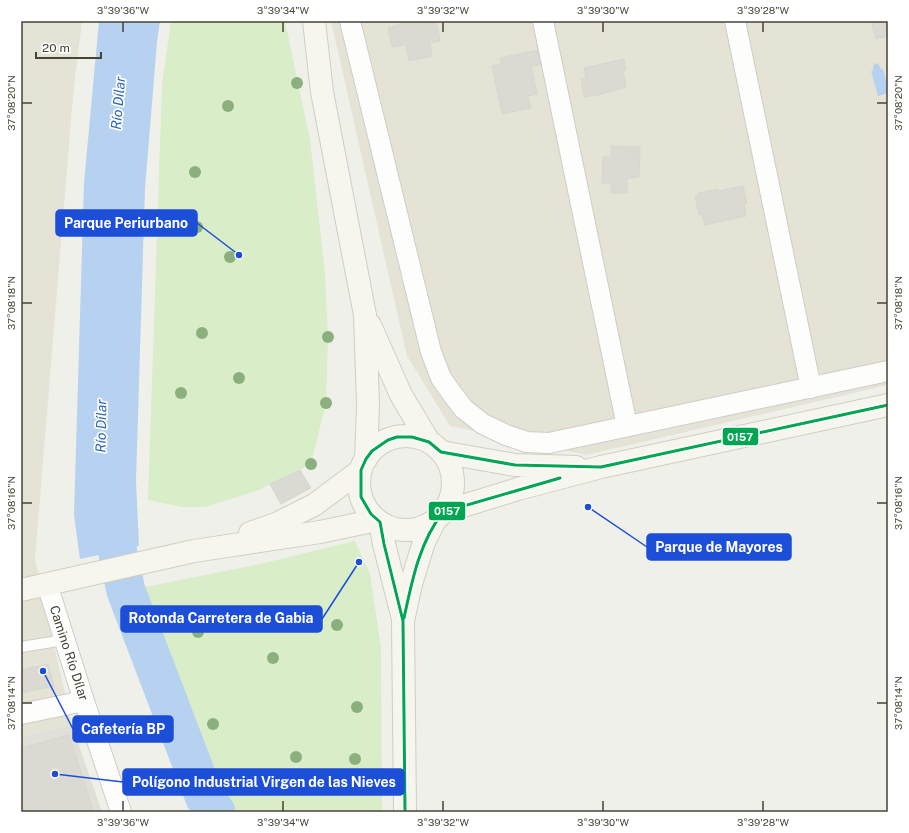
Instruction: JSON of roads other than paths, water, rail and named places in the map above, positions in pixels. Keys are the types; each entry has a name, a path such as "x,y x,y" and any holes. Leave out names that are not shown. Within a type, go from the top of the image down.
{"main road":[{"path":"314,21 322,92 365,314 368,405 364,464 360,479 361,497 365,506 378,521 394,528 412,530 428,525 439,516 518,490 601,467 888,405"},
{"path":"365,314 401,395 450,467 454,483 451,498 424,542 411,584 403,620 405,812"},
{"path":"194,551 276,524 314,505 364,464 372,451 381,444 397,437 422,439 435,447 515,465 601,467"},
{"path":"21,590 194,551 320,532 378,521"},
{"path":"378,521 403,620"}],"street":[{"path":"350,21 431,352 440,378 464,409 483,424 506,435 527,442 550,443 888,371"},
{"path":"543,21 627,426"},
{"path":"734,21 811,388"},
{"name":"Camino Río Dílar","path":"60,581 64,640 121,812"},
{"path":"21,714 84,701"}],"lane":[{"path":"21,647 64,640"}],"water":[{"path":"99,21 160,21 145,188 136,481 139,546 80,559 74,515 84,183"},
{"path":"878,63 881,69 883,69 888,87 888,93 878,96 871,71 873,71 873,65"}],"waterway":[{"name":"Río Dílar","path":"106,498 126,591 205,798 216,812"}],"place":[{"name":"Parque Periurbano","path":"239,255"},
{"name":"Parque de Mayores","path":"588,507"},
{"name":"Rotonda Carretera de Gabia","path":"359,562"},
{"name":"Cafetería BP","path":"43,671"},
{"name":"Polígono Industrial Virgen de las Nieves","path":"55,774"}]}
